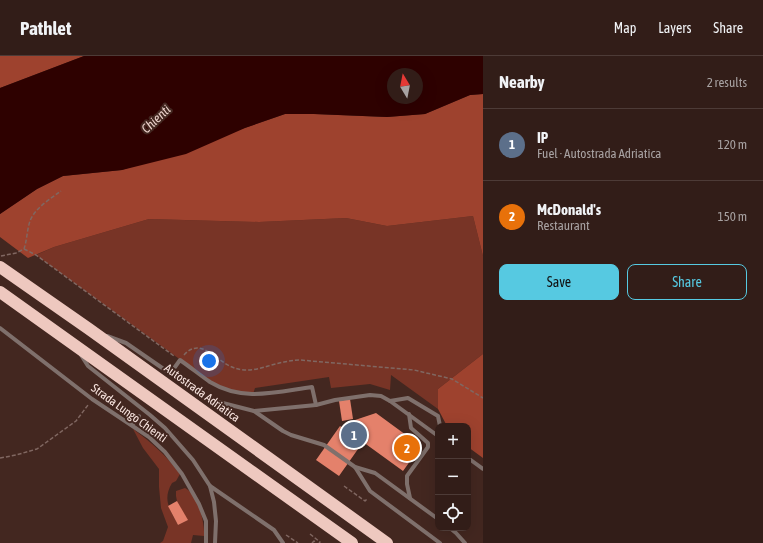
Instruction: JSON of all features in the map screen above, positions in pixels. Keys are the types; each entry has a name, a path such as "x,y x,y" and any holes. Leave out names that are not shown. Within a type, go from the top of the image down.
{"highway":[{"name":"Autostrada Adriatica","path":"2,268 387,543"},
{"path":"0,292 352,543"}],"lane":[{"name":"Strada Lungo Chienti","path":"0,328 92,399 149,437 164,452 182,474 199,504 206,521 206,543"},
{"path":"89,329 126,343 211,400 254,411 316,405 336,400 370,395 381,396 390,400 435,434"},
{"path":"74,344 88,366 150,415 176,439 193,460 210,486 274,530 283,543"},
{"path":"174,367 180,360 211,382 239,393 262,394 312,387 316,405"},
{"path":"390,400 408,398 438,416 439,423"},
{"path":"254,411 283,431 291,435 324,445 355,467 375,473 435,517"},
{"path":"409,414 411,428 428,443 428,447 407,476 410,498"},
{"path":"132,425 139,416"},
{"path":"469,459 483,469"},
{"path":"355,467 370,491 440,543"},
{"path":"210,486 216,522 214,543"},
{"path":"454,531 465,543"}],"path":[{"path":"0,256 16,253 24,249 31,219 36,210 61,191"},
{"path":"24,249 36,255 180,360 187,352 195,347 202,348 231,367 242,370 257,369 283,362 300,360 414,370 452,378 483,398"},
{"path":"0,458 16,455 37,448 76,421 92,399"},
{"path":"344,486 365,501 369,496"},
{"path":"284,533 298,543"},
{"path":"310,534 320,543"},
{"path":"312,543 314,541 316,543"}],"shaded area":[{"path":"0,56 84,56 0,88"},
{"path":"483,94 483,256 473,216 387,226 346,218 259,222 149,219 54,247 28,258 0,237 0,214 37,189 63,176 122,170 285,114 387,117 425,114 470,95"},
{"path":"473,216 483,256 483,354 438,389 438,409 391,375 390,390 370,384 331,388 329,377 255,388 253,394 239,393 211,382 36,255 54,247 149,219 259,222 346,218 387,226"},
{"path":"483,354 483,458 471,449 471,423 445,423 438,409 438,389"},
{"path":"133,429 170,461 180,474 169,489 167,500 178,525 187,520 177,501 176,491 185,488 194,496 200,509 204,536 193,535 191,543 160,543 163,541 168,527 161,508 159,469 143,448"}],"water":[{"name":"Chienti","path":"84,56 483,56 483,94 470,95 425,114 387,117 285,114 245,128 186,154 122,170 63,176 37,189 0,214 0,88"}],"building":[{"path":"350,399 353,419 342,421 339,401"},
{"path":"376,413 421,446 403,471 363,442 339,476 316,460 340,426 347,431 355,420"},
{"path":"177,501 188,520 178,525 168,506"}],"place":[{"name":"IP","path":"354,435"},
{"name":"McDonald's","path":"407,448"}]}
